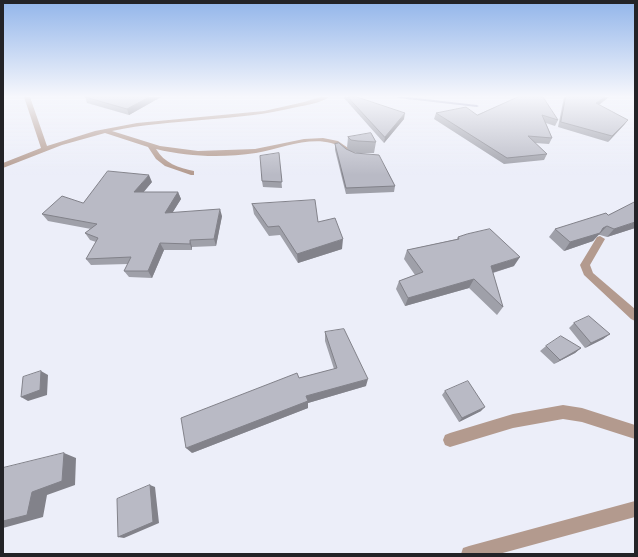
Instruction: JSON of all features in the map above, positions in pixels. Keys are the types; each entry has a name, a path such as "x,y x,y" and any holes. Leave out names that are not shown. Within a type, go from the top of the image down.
{"street":[{"path":"36,123 44,148"},
{"path":"3,166 44,148 106,131 152,123"},
{"path":"106,131 151,147 188,153 235,153 323,140 340,143 347,152 361,157"},
{"path":"151,147 162,163 191,173"},
{"path":"600,239 585,265 589,275 635,316"},
{"path":"450,440 513,421 562,412 582,415 635,432"},
{"path":"469,554 635,509"}],"building":[{"path":"372,123 397,123 385,137"},
{"path":"452,123 545,123 552,138 528,136 547,154 507,158"},
{"path":"565,123 625,123 612,136"},
{"path":"371,133 376,142 351,140 348,137"},
{"path":"339,143 346,149 355,153 379,155 395,186 346,188 335,144"},
{"path":"279,153 282,182 262,181 260,156"},
{"path":"108,171 149,175 134,192 178,192 165,213 220,209 214,239 190,240 190,244 160,243 148,271 124,271 131,257 86,259 98,238 85,233 97,224 42,214 62,196 83,203"},
{"path":"315,200 318,222 335,218 343,239 297,254 279,226 268,227 252,204"},
{"path":"635,202 635,222 614,229 607,226 603,228 600,233 570,242 555,229 606,213 608,215"},
{"path":"490,229 520,257 491,266 503,307 474,279 408,298 399,281 423,272 407,250 459,239 458,237 467,234"},
{"path":"589,316 610,334 591,343 574,323"},
{"path":"344,329 368,379 306,396 308,401 186,448 181,418 297,373 299,378 337,368 325,332"},
{"path":"561,336 581,348 560,360 546,346"},
{"path":"41,371 40,390 21,397 23,377"},
{"path":"468,381 485,407 462,418 445,391"},
{"path":"64,453 62,481 32,492 27,515 3,521 3,468"},
{"path":"150,485 153,522 118,537 117,499"}]}
